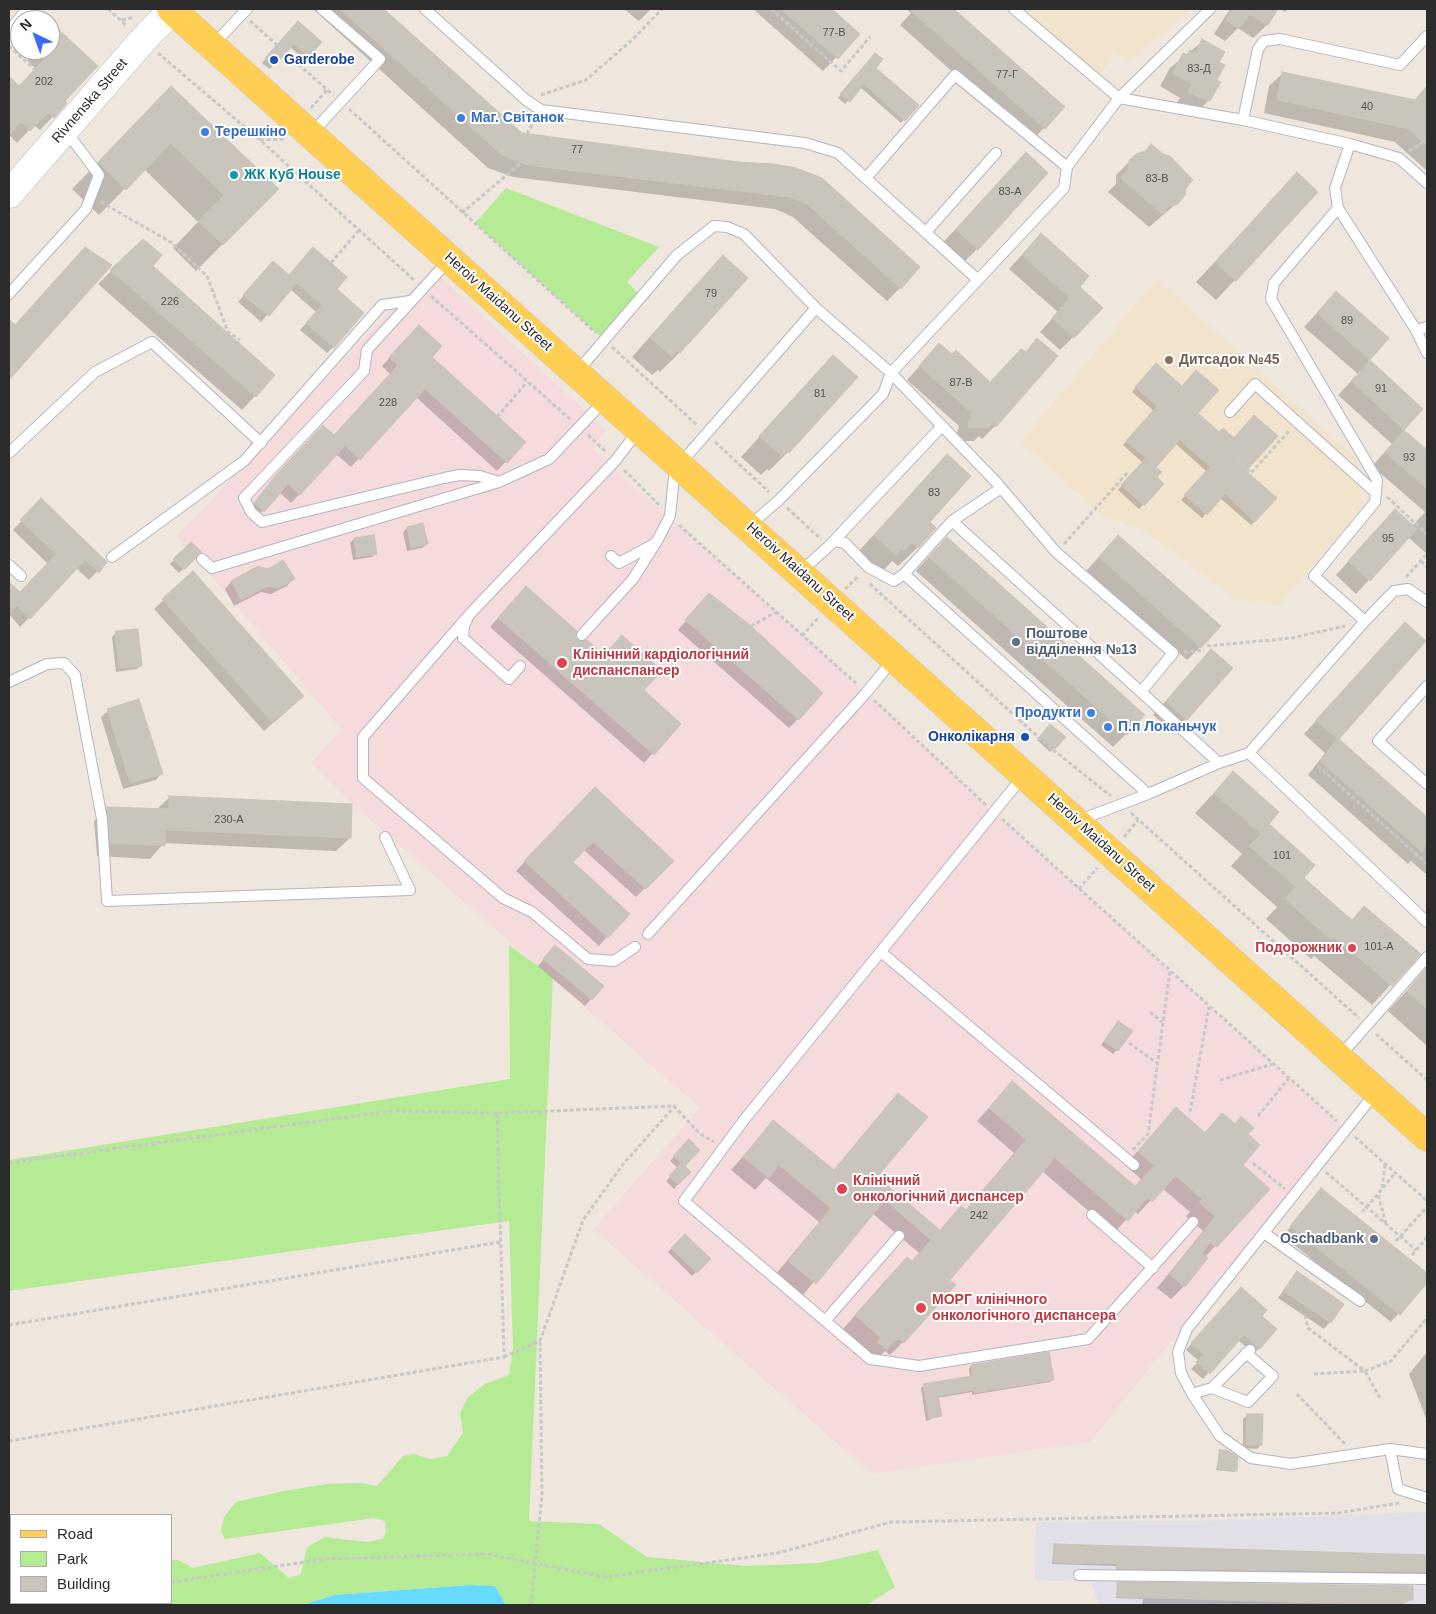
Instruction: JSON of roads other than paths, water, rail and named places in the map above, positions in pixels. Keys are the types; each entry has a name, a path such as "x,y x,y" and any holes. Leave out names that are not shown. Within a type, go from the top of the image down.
{"main road":[{"name":"Heroiv Maidanu Street","path":"172,9 896,657 1427,1137"}],"street":[{"name":"Rivnenska Street","path":"9,194 172,9"}],"lane":[{"path":"9,31 27,9"},
{"path":"212,46 247,9"},
{"path":"311,134 380,59 322,9"},
{"path":"425,9 526,100 541,110 805,143 838,153 977,279"},
{"path":"1014,9 1119,98 1243,120 1350,144 1399,158 1427,183"},
{"path":"749,526 779,500 883,394 891,373 1064,188 1068,167 1119,98 1210,9"},
{"path":"1243,120 1258,49 1264,41 1280,39 1400,66 1427,36"},
{"path":"866,178 955,75 1068,167"},
{"path":"9,294 86,209 99,175 65,130"},
{"path":"1350,144 1335,188 1338,208 1416,330 1427,353"},
{"path":"926,232 996,153"},
{"path":"1338,208 1274,283 1271,298 1377,480 1375,502 1314,576 1365,621"},
{"path":"576,372 676,255 714,226 727,227 744,234 816,308 891,373 1001,488 1056,552 1174,653 1141,692"},
{"path":"450,259 367,350 364,370 244,498 246,505 262,522 460,475 480,476 499,482"},
{"path":"112,557 244,461 382,305 410,301"},
{"path":"582,635 632,579 656,543 670,516 678,462 816,308"},
{"path":"1416,330 1427,327"},
{"path":"9,453 95,372 152,342 261,443"},
{"path":"1230,412 1255,384 1376,493"},
{"path":"202,559 212,568 499,482 549,460 606,399"},
{"path":"800,572 835,541 942,426"},
{"path":"635,947 614,961 588,959 532,912 503,898 363,778 363,737 469,615 615,461 640,429"},
{"path":"835,541 845,543 868,567 894,582 904,574 952,522 1001,488"},
{"path":"952,522 1218,763"},
{"path":"611,556 619,563 656,543"},
{"path":"9,565 21,576"},
{"path":"904,574 1148,794"},
{"path":"1077,821 1148,794 1218,763 1249,753 1365,621 1394,591 1408,589 1427,602"},
{"path":"469,615 464,626 463,638 509,679 520,666"},
{"path":"648,934 866,693 896,657"},
{"path":"9,682 47,664 64,662 75,675 102,819 107,901 410,890 385,837"},
{"path":"1427,686 1378,741 1427,784"},
{"path":"1249,753 1427,922"},
{"path":"1025,775 724,1147 684,1201 870,1359 919,1366 1088,1340 1193,1222"},
{"path":"881,952 1134,1165"},
{"path":"1338,1057 1427,957"},
{"path":"1376,1091 1187,1329 1178,1352 1181,1373 1192,1394 1220,1436 1251,1458 1291,1464 1390,1450 1427,1454"},
{"path":"1092,1215 1153,1268"},
{"path":"1264,1233 1360,1301"},
{"path":"825,1321 899,1236"},
{"path":"1192,1394 1212,1388 1248,1351 1273,1376 1248,1402 1212,1388"},
{"path":"1390,1450 1398,1489 1426,1498"},
{"path":"1079,1575 1427,1579"}],"water":[{"path":"470,1585 495,1586 506,1605 303,1605 334,1595"}],"place":[{"name":"Garderobe","path":"274,60"},
{"name":"Маг. Світанок","path":"461,118"},
{"name":"Терешкіно","path":"205,132"},
{"name":"ЖК Куб House","path":"234,175"},
{"name":"Дитсадок №45","path":"1169,360"},
{"name":"Поштове відділення №13","path":"1016,642"},
{"name":"Клінічний кардіологічний диспанспансер","path":"562,663"},
{"name":"Продукти","path":"1091,713"},
{"name":"П.п Локаньчук","path":"1108,727"},
{"name":"Онколікарня","path":"1025,737"},
{"name":"Подорожник","path":"1352,948"},
{"name":"Клінічний онкологічний диспансер","path":"842,1189"},
{"name":"Oschadbank","path":"1374,1239"},
{"name":"МОРГ клінічного онкологічного диспансера","path":"921,1308"}]}
